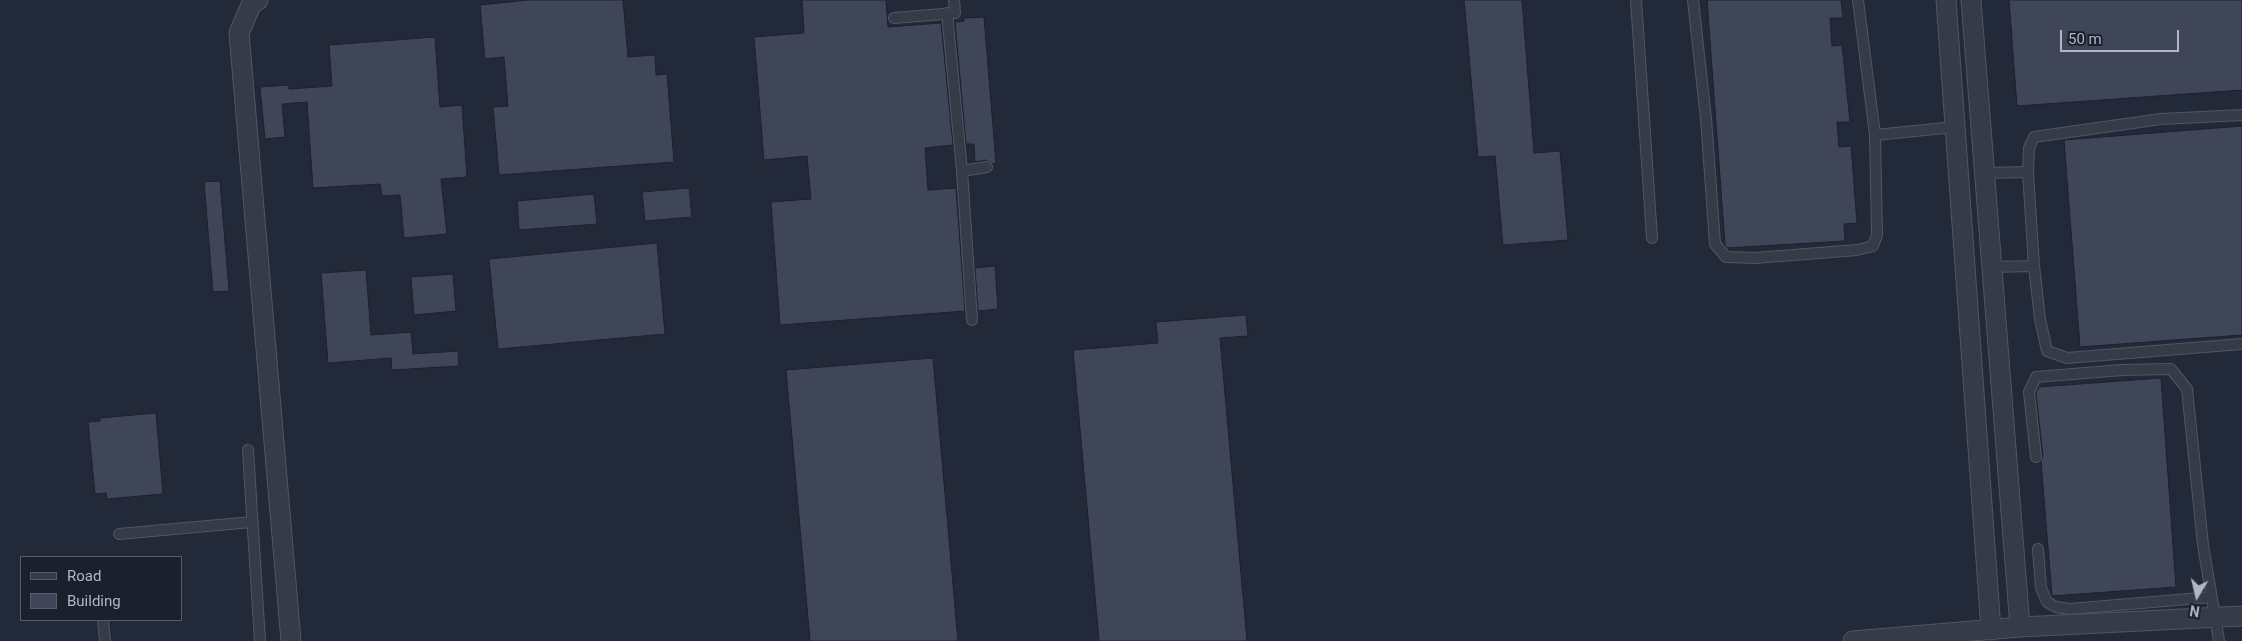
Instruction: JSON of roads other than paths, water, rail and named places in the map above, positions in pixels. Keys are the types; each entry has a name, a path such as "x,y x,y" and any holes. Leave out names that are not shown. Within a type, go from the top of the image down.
{"street":[{"path":"258,0 251,5 239,33 291,641"},
{"path":"1946,0 1991,630"},
{"path":"1970,0 2020,627"},
{"path":"1853,641 1942,637 2020,627 2242,616"}],"lane":[{"path":"894,18 955,13 954,0"},
{"path":"1636,0 1652,238"},
{"path":"1693,0 1706,119 1715,244 1726,258 1754,258 1858,250 1873,246 1877,235 1875,135 1858,0"},
{"path":"948,13 962,171 972,320"},
{"path":"2242,115 2161,119 2034,137 2029,148 2028,172 2034,266 2040,319 2047,351 2067,358 2242,344"},
{"path":"1875,135 1955,127"},
{"path":"962,171 987,167"},
{"path":"1984,174 2028,172"},
{"path":"1991,267 2034,266"},
{"path":"2036,457 2030,392 2036,378 2122,370 2171,369 2187,389 2203,545 2219,641"},
{"path":"248,450 260,641"},
{"path":"119,534 252,522"},
{"path":"2038,549 2041,588 2047,602 2056,607 2070,609 2212,597"},
{"path":"103,621 105,641"}]}
